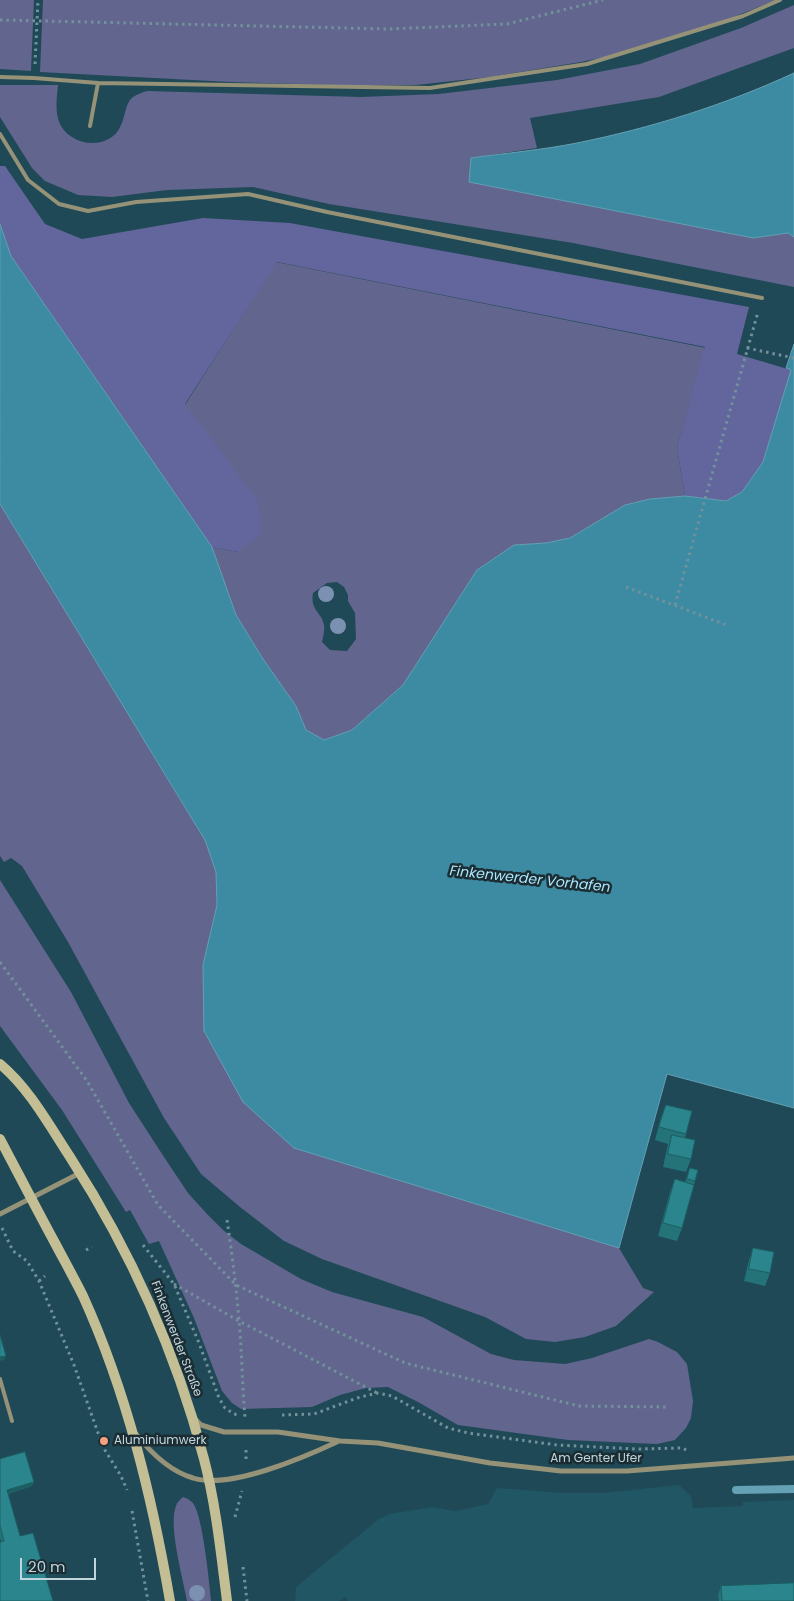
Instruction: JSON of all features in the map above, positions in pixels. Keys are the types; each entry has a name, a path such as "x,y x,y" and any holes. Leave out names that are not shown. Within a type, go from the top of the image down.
{"main road":[{"name":"Finkenwerder Straße","path":"0,1064 11,1073 41,1111 80,1172 115,1232 141,1282 161,1328 192,1416 209,1481 218,1532 226,1601"},
{"path":"0,1139 82,1295 98,1332 133,1431 160,1545 170,1601"}],"street":[{"path":"0,1214 32,1199 80,1172"},
{"name":"Am Genter Ufer","path":"192,1416 201,1425 224,1432 278,1432 340,1441 378,1443 490,1463 561,1472 627,1471 794,1458"},
{"name":"Am Genter Ufer","path":"133,1431 162,1462 186,1476 209,1481 246,1475 296,1461 340,1441"}],"lane":[{"path":"0,77 98,83 430,88 587,64 743,16 780,0"},
{"path":"90,126 98,83"},
{"path":"0,134 28,180 59,204 88,211 136,202 248,194 327,212 762,298"},
{"path":"0,1378 12,1421"}],"path":[{"path":"34,78 38,0"},
{"path":"0,20 388,29 507,24 603,0"},
{"path":"675,605 762,298"},
{"path":"748,348 794,358"},
{"path":"626,587 729,626"},
{"path":"0,962 87,1081 158,1205 236,1285 405,1363 579,1406 669,1407"},
{"path":"140,1238 174,1284 199,1343 219,1398 225,1408 234,1414 245,1416 236,1285 227,1220"},
{"path":"0,1225 13,1251 27,1261 39,1281 74,1365 103,1447 121,1476 128,1493"},
{"path":"86,1250 92,1247"},
{"path":"39,1281 46,1276"},
{"path":"174,1284 239,1321 377,1393 392,1396 440,1424 468,1433 557,1445 637,1449 683,1448 713,1464"},
{"path":"274,1415 314,1414 356,1398 377,1393"},
{"path":"246,1450 246,1464"},
{"path":"234,1524 246,1475"},
{"path":"130,1503 148,1601"},
{"path":"242,1561 246,1579 247,1601"}],"shaded area":[{"path":"0,0 34,0 31,71 0,69"},
{"path":"43,0 776,0 711,26 643,49 581,62 490,77 416,85 333,85 230,82 40,72"},
{"path":"794,5 794,48 659,97 530,118 537,148 471,158 469,182 753,238 788,233 794,237 794,287 573,243 329,204 253,187 167,190 112,197 78,195 45,181 32,168 0,117 0,85 58,85 57,114 62,127 72,137 93,143 107,140 113,136 121,125 130,100 136,95 147,91 361,97 439,94 557,80 640,64 741,28"},
{"path":"0,166 5,166 45,224 82,239 203,218 290,223 749,307 737,354 791,370 763,462 742,492 726,501 685,496 677,448 705,347 277,262 185,404 258,501 261,534 238,552 212,547 11,256 0,224"},
{"path":"276,262 706,348 677,448 685,496 650,499 625,505 570,538 546,543 514,545 477,570 403,685 352,730 324,740 306,730 296,706 263,659 236,615 212,547 238,552 185,405","holes":["337,582 344,587 348,595 348,601 355,613 356,639 347,651 330,650 322,642 324,625 313,604 313,593 327,583"]},
{"path":"0,504 205,840 216,872 217,905 203,965 294,1148 619,1248 643,1288 654,1292 616,1326 585,1337 555,1342 526,1339 485,1317 322,1259 284,1241 201,1174 164,1118 68,942 22,866 11,858 4,862 0,856"},
{"path":"0,880 71,992 129,1103 188,1193 223,1230 241,1244 301,1279 332,1292 423,1317 491,1354 514,1360 565,1364 592,1358 649,1339 658,1342 677,1352 687,1364 693,1401 691,1418 686,1428 675,1440 657,1444 568,1440 458,1425 388,1387 366,1388 340,1395 312,1407 241,1409 232,1403 222,1391 194,1318 159,1241 149,1244 130,1210 126,1212 62,1110 0,1026"},
{"path":"679,1485 691,1496 693,1508 743,1506 743,1502 794,1500 794,1601 348,1601 345,1597 339,1601 295,1601 296,1587 379,1519 390,1514 432,1507 456,1511 488,1504 497,1488 562,1493 603,1493"},
{"path":"183,1497 193,1503 197,1510 205,1550 211,1601 187,1601 174,1526 176,1506"}],"water":[{"path":"794,73 794,237 788,233 753,238 469,182 471,158 564,145 660,123 715,105"},
{"name":"Finkenwerder Vorhafen","path":"0,224 11,256 212,547 236,615 263,659 296,706 306,730 324,740 352,730 403,685 477,570 514,545 546,543 570,538 625,505 650,499 685,496 726,501 742,492 763,462 791,370 786,368 794,344 794,1108 667,1074 619,1248 294,1148 243,1102 204,1031 203,965 217,905 216,872 205,840 0,504"}],"building":[{"path":"666,1105 692,1111 686,1134 659,1127"},
{"path":"672,1135 695,1140 691,1159 668,1154"},
{"path":"690,1168 698,1170 695,1181 687,1179"},
{"path":"675,1179 694,1185 682,1228 663,1223"},
{"path":"753,1248 774,1252 770,1273 749,1269"},
{"path":"0,1335 6,1356 0,1357"},
{"path":"25,1452 34,1482 7,1490 20,1536 33,1533 53,1601 0,1601 0,1542 4,1541 0,1526 0,1459"},
{"path":"794,1583 794,1601 722,1601 721,1586"}],"waterway":[{"path":"736,1490 794,1489"}],"place":[{"name":"Aluminiumwerk","path":"104,1441"}]}
